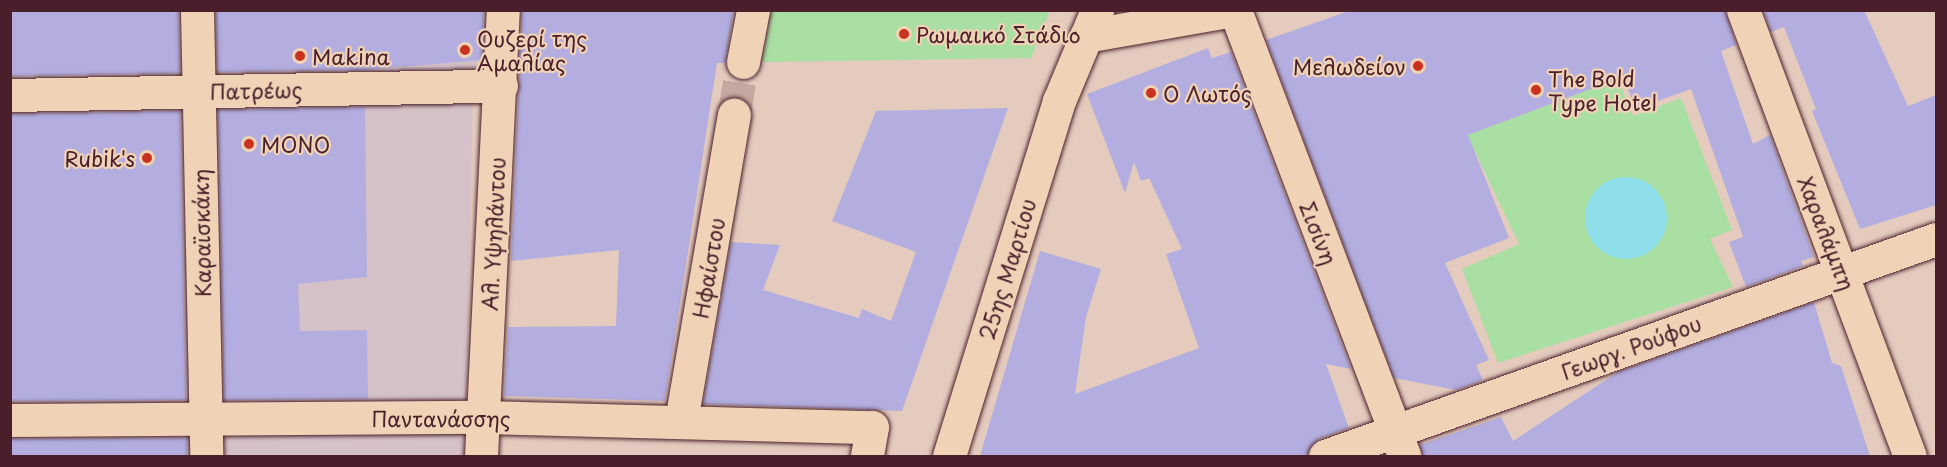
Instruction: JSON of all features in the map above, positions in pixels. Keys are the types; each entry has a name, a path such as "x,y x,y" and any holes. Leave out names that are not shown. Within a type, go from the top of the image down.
{"street":[{"name":"Καραϊσκάκη","path":"197,10 206,456"},
{"name":"Αλ. Υψηλάντου","path":"481,456 503,10"},
{"path":"743,62 753,10"},
{"path":"1091,23 1234,10"},
{"name":"Σισίνη","path":"1234,10 1399,444"},
{"name":"Χαραλάμπη","path":"1743,10 1910,456"},
{"name":"25ης Μαρτίου","path":"949,456 1068,82 1091,23"},
{"name":"Πατρέως","path":"10,94 501,86"},
{"name":"Ηφαίστου","path":"681,421 734,115"},
{"name":"Γεωργ. Ρούφου","path":"1325,456 1399,444 1841,272 1936,239"},
{"name":"Παντανάσσης","path":"10,420 482,417 681,421 869,442"}],"shaded area":[{"path":"10,11 503,11 501,86 473,87 465,456 11,456"}],"green space":[{"name":"Ρωμαικό Στάδιο","path":"771,10 1050,11 1031,58 762,62"},
{"path":"1616,74 1633,116 1681,98 1732,230 1710,239 1733,287 1498,363 1462,269 1519,244 1467,135 1573,96"}],"water":[{"path":"1626,177 1642,181 1655,189 1663,202 1667,218 1663,234 1655,247 1642,255 1626,259 1610,255 1597,247 1589,234 1585,218 1589,202 1597,189 1610,181"}],"building":[{"path":"10,10 178,10 180,73 10,76"},
{"path":"216,10 484,10 482,60 365,70 217,72"},
{"path":"522,10 734,10 725,63 717,63 665,401 504,396 508,327 616,326 619,250 511,261"},
{"path":"1352,10 1725,10 1736,45 1721,51 1753,144 1770,135 1814,257 1801,261 1803,266 1746,287 1729,242 1743,237 1691,89 1636,109 1623,77 1468,135 1509,238 1445,263 1489,360 1476,365 1483,380 1456,390 1394,378 1266,40"},
{"path":"1763,10 1864,10 1908,106 1936,95 1936,205 1860,229 1812,111 1816,109 1784,27 1771,32"},
{"path":"1208,48 1212,58 1231,52 1351,369 1326,364 1349,428 1318,439 1307,456 980,456 1040,251 1101,269 1086,317 1075,394 1199,348 1166,254 1182,249 1149,178 1141,181 1134,162 1125,193 1087,94"},
{"path":"365,107 367,277 298,284 300,331 367,330 368,399 224,400 218,110"},
{"path":"1008,108 902,411 703,404 731,242 780,245 763,290 859,318 862,309 891,321 916,252 832,221 876,111"},
{"path":"180,111 186,400 10,401 10,114"},
{"path":"1814,302 1832,363 1841,366 1870,456 1422,456 1420,445 1501,417 1513,441 1618,372"},
{"path":"187,438 187,456 10,456 10,439"}],"tunnel":[{"path":"734,115 743,62"}],"place":[{"name":"Ρωμαικό Στάδιο","path":"904,34"},
{"name":"Ουζερί της Αμαλίας","path":"465,50"},
{"name":"Makina","path":"300,56"},
{"name":"Μελωδείον","path":"1418,66"},
{"name":"The Bold Type Hotel","path":"1536,90"},
{"name":"Ο Λωτός","path":"1151,93"},
{"name":"MONO","path":"249,144"},
{"name":"Rubik's","path":"147,158"}]}
